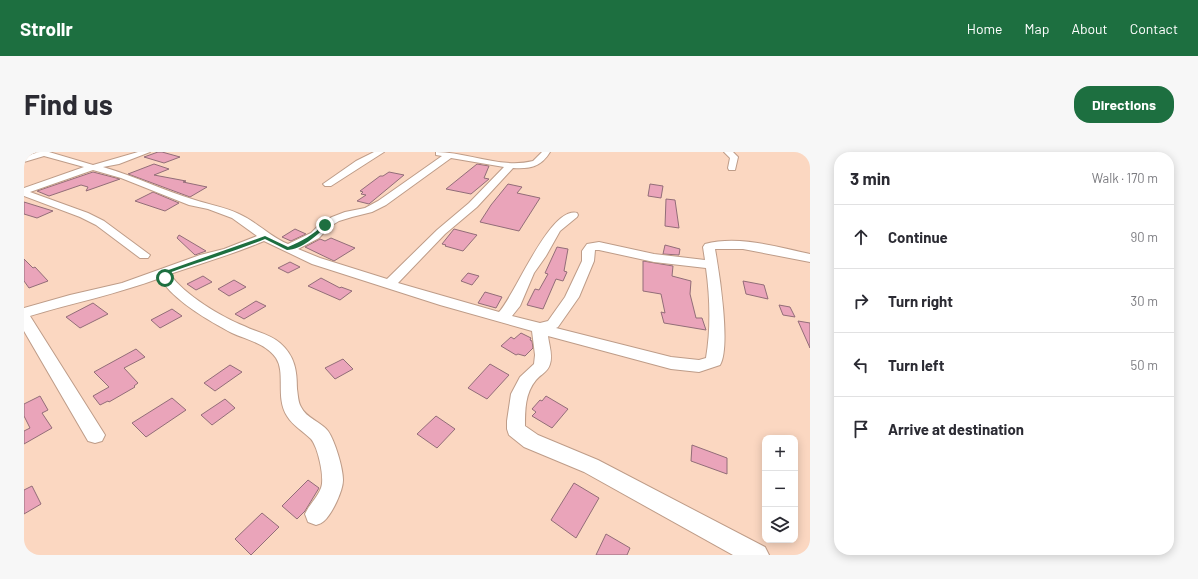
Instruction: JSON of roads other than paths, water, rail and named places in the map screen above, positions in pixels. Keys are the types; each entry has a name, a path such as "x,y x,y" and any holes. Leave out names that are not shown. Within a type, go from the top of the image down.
{"street":[{"path":"24,192 94,167 116,162 146,152"},
{"path":"328,184 359,163 380,152"},
{"path":"434,152 524,166 535,164 543,158 546,152"},
{"path":"728,152 734,157 732,168"},
{"path":"24,158 43,153 73,163 94,167 124,176 193,203 212,206 236,216 265,237 316,261 390,285 568,337 671,363 699,366 714,361 716,346 715,286 709,247 714,244 733,245 810,258"},
{"path":"288,249 304,242 318,233 325,225 340,217 371,209 394,195 426,170 450,155"},
{"path":"390,285 441,232 473,205 511,165"},
{"path":"24,192 95,220 144,254"},
{"path":"503,317 513,306 528,273 540,256 555,229 573,215"},
{"path":"24,314 60,302 126,286 204,258 228,252 265,237"},
{"path":"540,328 553,324 572,297 588,261 588,251 591,247 599,246 654,258 712,265"},
{"path":"163,273 165,278 201,309 238,330 264,340 275,347 286,359 289,370 287,393 293,411 321,437 333,473 331,493 316,514"},
{"path":"24,318 95,435"},
{"path":"540,328 539,334 544,354 541,367 531,375 517,400 516,428 531,441 591,466 757,555"}]}
